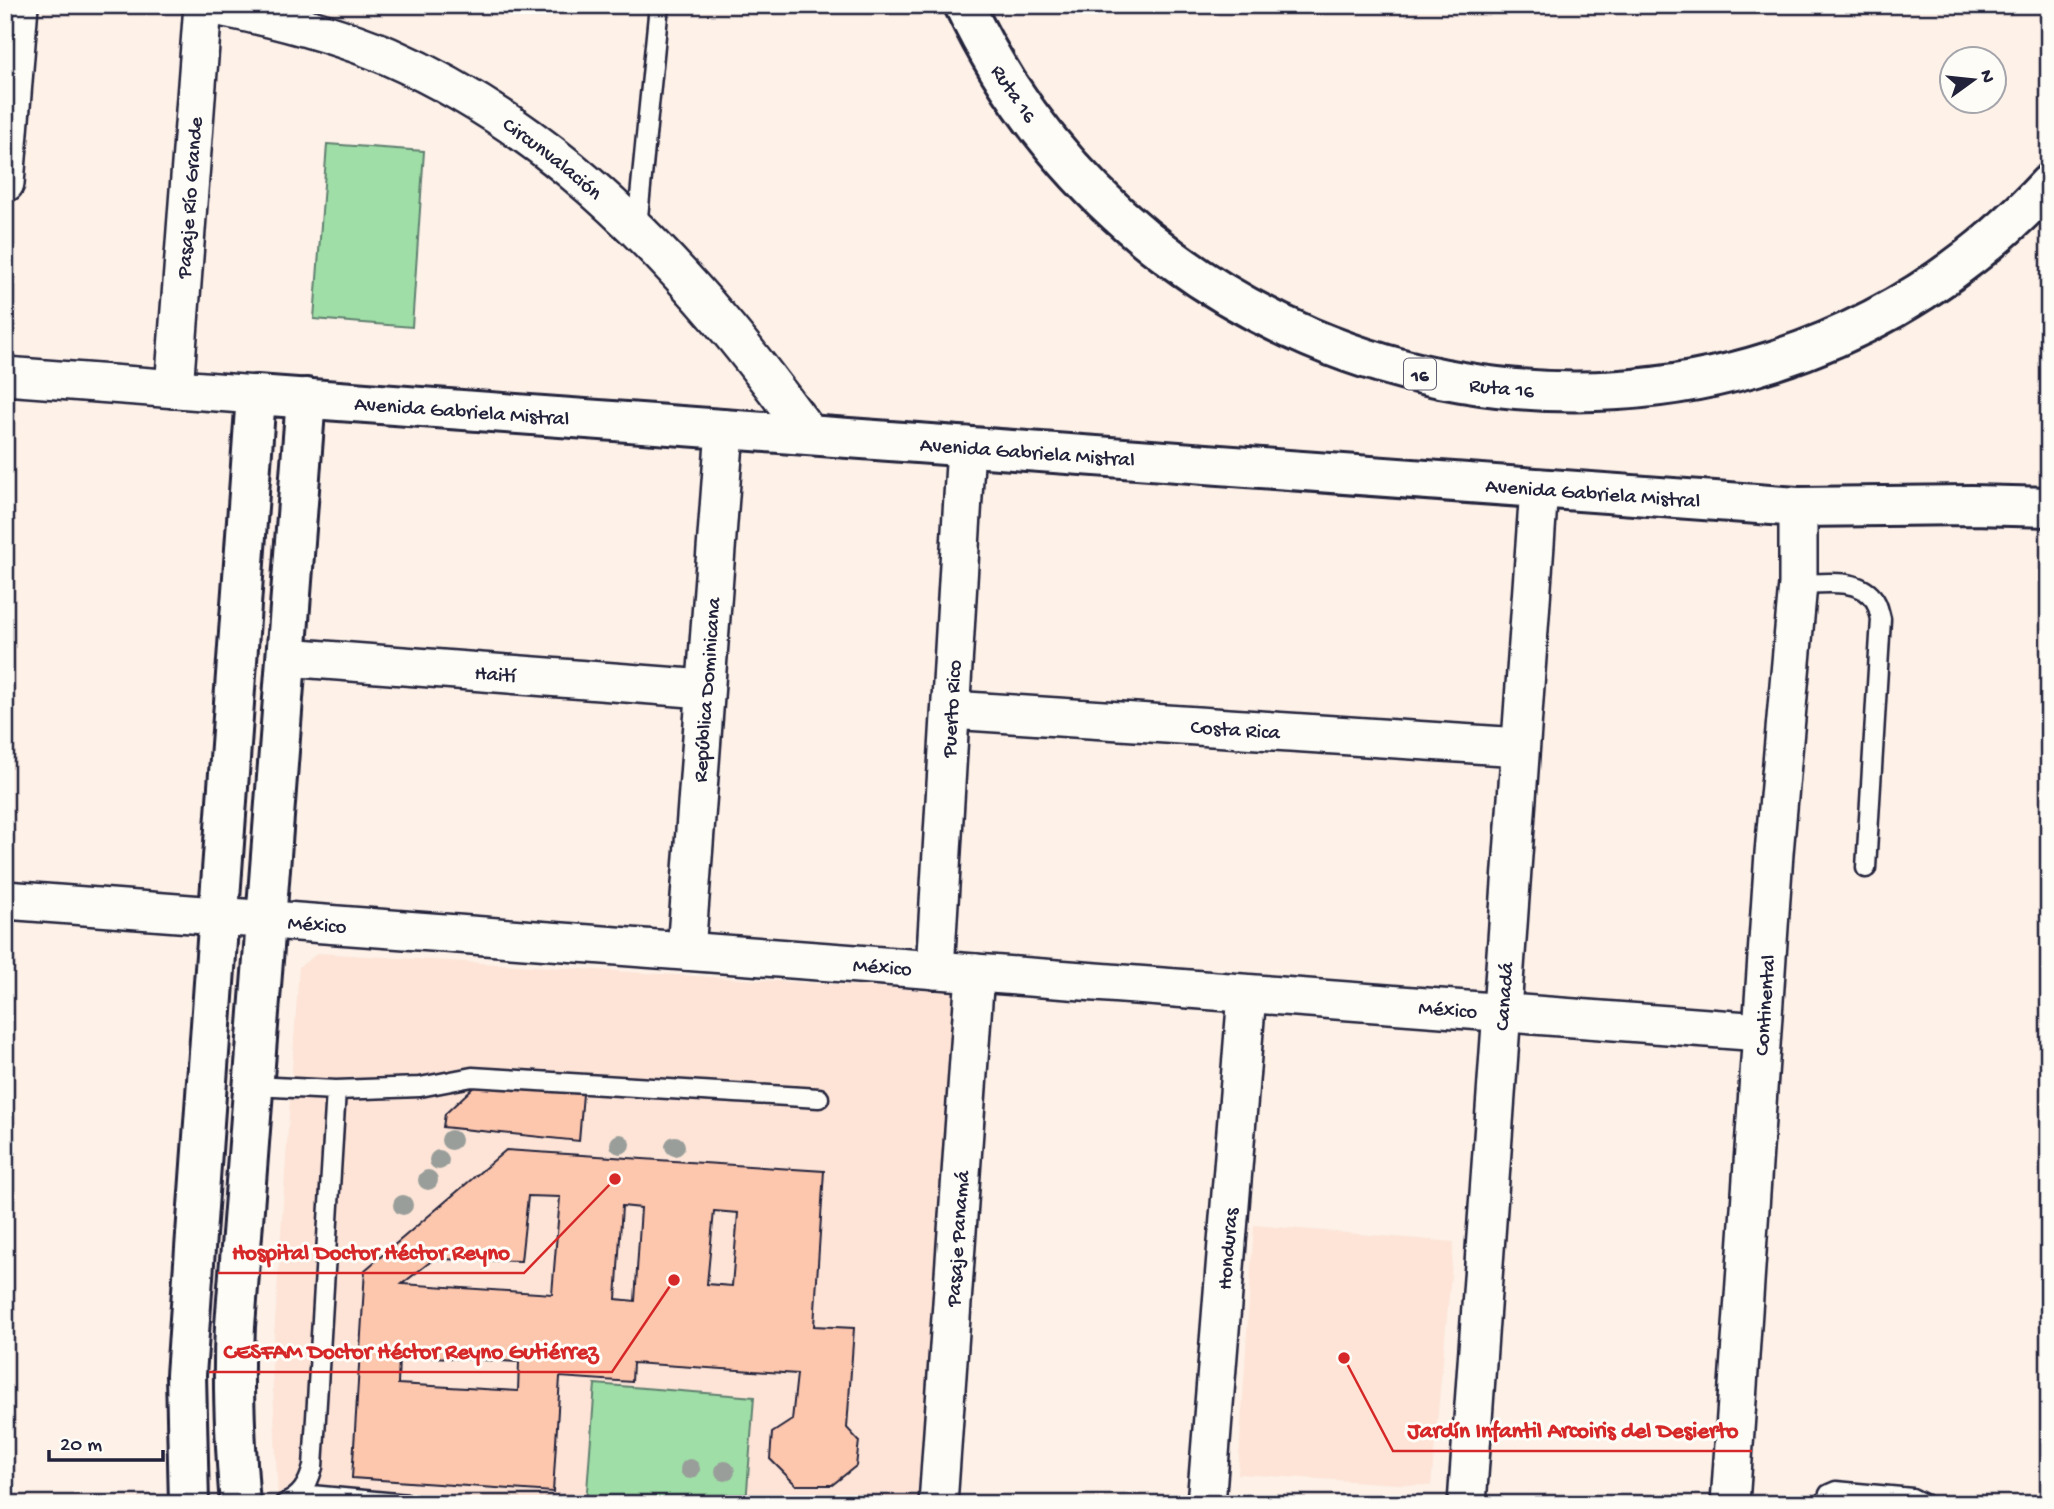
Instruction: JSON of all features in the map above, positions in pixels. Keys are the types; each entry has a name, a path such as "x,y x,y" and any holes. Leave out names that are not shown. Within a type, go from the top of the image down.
{"main road":[{"name":"Ruta 16","path":"964,5 1003,77 1035,124 1076,173 1112,208 1170,257 1222,292 1319,341 1388,366 1447,381 1498,389 1602,393 1654,388 1756,367 1855,329 1946,276 1989,241 2049,184"},
{"name":"Avenida Gabriela Mistral","path":"256,395 1798,507 2049,507"},
{"path":"189,1504 186,1375 256,395"},
{"path":"240,1504 232,1380 306,398"}],"street":[{"path":"5,183 19,5"},
{"name":"Pasaje Río Grande","path":"174,389 203,5"},
{"name":"Circunvalación","path":"210,5 266,16 387,56 445,83 546,148 593,186 637,228 724,324 810,435"},
{"name":"Avenida Gabriela Mistral","path":"5,376 256,395"},
{"name":"República Dominicana","path":"687,951 725,429"},
{"name":"Puerto Rico","path":"935,971 966,446"},
{"name":"Canadá","path":"1467,1504 1539,488"},
{"name":"Continental","path":"1730,1504 1760,1032 1798,584 1798,507"},
{"name":"Haití","path":"286,657 705,689"},
{"name":"Costa Rica","path":"951,710 1520,747"},
{"name":"México","path":"5,900 1760,1032"},
{"name":"Pasaje Panamá","path":"938,1504 975,973"},
{"name":"Honduras","path":"1206,1504 1247,994"}],"lane":[{"path":"637,228 659,5"},
{"path":"1798,584 1854,585 1875,600 1881,619 1866,868"},
{"path":"253,1086 336,1090 420,1087 472,1077 819,1098"},
{"path":"284,1504 300,1494 309,1482 313,1467 336,1090"},
{"path":"1825,1504 1829,1494 1836,1491 1912,1498 1924,1504"},
{"path":"300,1494 408,1504"}],"shaded area":[{"path":"318,953 957,992 925,1504 278,1504 272,1366 299,967"},
{"path":"1254,1225 1454,1242 1431,1486 1238,1474"}],"green space":[{"path":"327,144 424,151 412,327 314,319"},
{"path":"595,1384 754,1397 746,1504 586,1504"}],"building":[{"path":"478,1083 583,1094 579,1141 443,1127 445,1114"},
{"path":"506,1150 824,1171 814,1326 854,1328 847,1428 859,1441 856,1466 832,1485 796,1485 770,1459 772,1433 792,1420 797,1374 633,1363 632,1382 560,1377 553,1492 352,1478 365,1270","holes":["528,1196 560,1197 552,1294 402,1284 434,1259 521,1261","622,1206 641,1208 635,1301 616,1299","714,1211 738,1213 732,1286 707,1284","399,1355 519,1362 518,1391 398,1384"]}],"place":[{"name":"Hospital Doctor Héctor Reyno","path":"615,1179"},
{"name":"CESFAM Doctor Héctor Reyno Gutiérrez","path":"674,1280"},
{"name":"Jardín Infantil Arcoiris del Desierto","path":"1344,1358"}]}
